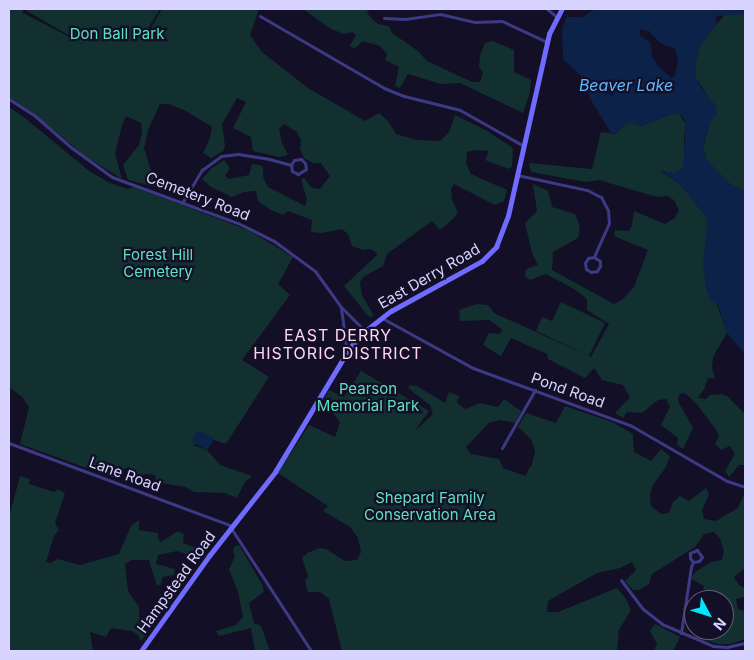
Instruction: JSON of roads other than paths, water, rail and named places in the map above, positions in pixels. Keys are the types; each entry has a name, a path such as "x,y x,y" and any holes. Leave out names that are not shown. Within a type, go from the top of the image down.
{"street":[{"path":"547,9 557,17"},
{"name":"East Derry Road","path":"232,529 282,461 348,352 365,331 382,317 478,263 491,253 505,228 547,42 562,9"},
{"path":"384,18 405,19 432,14 475,22 502,21 547,42"},
{"path":"260,16 384,88 404,96 460,110 524,146"},
{"name":"Cemetery Road","path":"9,99 34,115 103,172 242,225 274,241 315,271 341,307 365,331"},
{"path":"182,203 202,170 222,156 238,154 291,165"},
{"path":"300,159 304,161 306,167 303,173 298,174 292,171 291,165 294,160 300,159"},
{"path":"517,175 587,190 601,197 608,210 610,223 594,257"},
{"path":"594,257 600,261 600,266 597,271 591,272 586,269 585,263 588,258 594,257"},
{"path":"341,307 348,352"},
{"name":"Pond Road","path":"382,317 468,366 630,425 727,481 745,487"},
{"path":"502,448 535,390"},
{"name":"Lane Road","path":"9,443 215,519 232,529"},
{"path":"232,529 311,651"},
{"name":"Hampstead Road","path":"141,651 232,529"},
{"path":"681,633 685,594 693,562 690,558 690,553 697,550 701,554 701,558 699,561 693,562"},
{"path":"621,580 653,619 681,633 718,647 745,643"}],"water":[{"name":"Beaver Lake","path":"715,9 717,23 699,48 696,61 696,78 702,89 716,106 717,114 711,120 703,148 706,159 730,184 745,192 745,354 727,333 718,305 710,300 706,288 703,263 708,219 680,184 660,170 673,173 683,169 686,124 684,118 679,114 672,114 641,126 632,123 627,124 615,134 611,133 589,97 588,83 563,59 562,28 567,17 583,17 593,10","holes":["640,29 649,31 660,43 675,49 678,61 675,76 671,78 659,67 652,56 650,42 640,36"]},
{"path":"199,431 213,437 214,440 207,450 192,442 196,432"}],"waterway":[{"path":"716,13 745,11"}],"district":[{"name":"EAST DERRY HISTORIC DISTRICT","path":"338,344"}],"park label":[{"name":"Don Ball Park","path":"117,34"},
{"name":"Forest Hill Cemetery","path":"158,262"},
{"name":"Pearson Memorial Park","path":"368,396"},
{"name":"Shepard Family Conservation Area","path":"430,506"}]}
